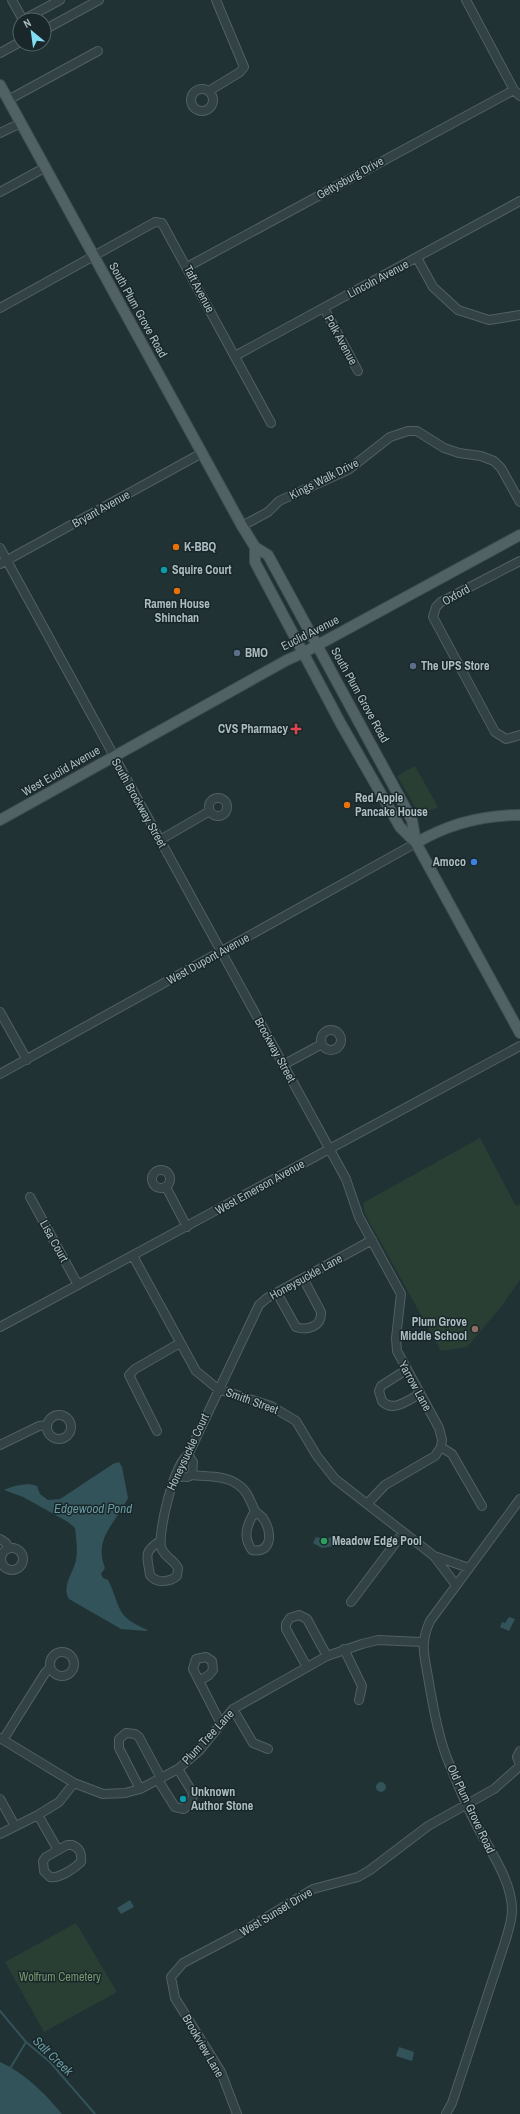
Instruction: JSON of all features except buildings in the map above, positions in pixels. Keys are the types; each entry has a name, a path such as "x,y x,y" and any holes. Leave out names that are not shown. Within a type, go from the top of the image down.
{"main road":[{"name":"South Plum Grove Road","path":"0,85 242,526 255,547 268,555 412,820 416,843"},
{"name":"Euclid Avenue","path":"113,756 287,660 304,653 520,535"},
{"name":"South Plum Grove Road","path":"255,547 255,562 341,724 400,827 416,843 520,1033"},
{"name":"West Euclid Avenue","path":"0,820 113,756"},
{"path":"416,843 437,832 468,820 502,815 520,815"}],"street":[{"path":"12,0 19,12"},
{"path":"38,12 60,0"},
{"path":"52,26 99,0"},
{"path":"209,91 240,72 244,66 216,0"},
{"path":"466,0 514,90 520,96"},
{"path":"0,53 12,46"},
{"path":"8,100 98,50"},
{"name":"Gettysburg Drive","path":"187,267 514,90"},
{"path":"0,133 21,123"},
{"path":"0,192 46,167"},
{"name":"Lincoln Avenue","path":"235,356 520,201"},
{"name":"Taft Avenue","path":"94,256 155,222 162,223 271,423"},
{"path":"0,308 94,256"},
{"path":"417,258 433,287 458,310 489,320 520,315"},
{"name":"Polk Avenue","path":"324,308 358,371"},
{"name":"Kings Walk Drive","path":"242,526 268,512 279,501 348,470 390,437 408,431 417,430 444,448 459,453 481,456 494,461 501,468 520,502"},
{"name":"Bryant Avenue","path":"3,562 202,453"},
{"name":"South Brockway Street","path":"0,548 3,562 160,840 221,952"},
{"name":"Oxford","path":"520,561 441,602 436,607 433,617 495,732 506,739 520,735"},
{"path":"160,840 210,811"},
{"name":"West Dupont Avenue","path":"0,1074 416,843"},
{"name":"Brockway Street","path":"221,952 329,1148"},
{"path":"0,1012 27,1060"},
{"path":"283,1065 322,1044"},
{"name":"West Emerson Avenue","path":"0,1327 134,1256 329,1148 520,1046"},
{"name":"Yarrow Lane","path":"329,1148 346,1179 359,1217 401,1294 396,1346 406,1370 439,1428 442,1446"},
{"path":"166,1187 187,1227"},
{"name":"Lisa Court","path":"30,1197 78,1285"},
{"name":"Honeysuckle Lane","path":"218,1389 259,1305 303,1278 372,1240"},
{"name":"Smith Street","path":"134,1256 196,1371 218,1389 271,1406 296,1421 324,1466 335,1479 434,1556 456,1585"},
{"path":"277,1293 296,1327 307,1329 317,1325 321,1317 321,1312 303,1278"},
{"path":"157,1431 129,1376 135,1369 180,1343"},
{"path":"406,1370 380,1386 379,1392 382,1402 386,1405 395,1407 420,1394"},
{"name":"Honeysuckle Court","path":"160,1540 169,1491 183,1460 188,1455 218,1389"},
{"path":"0,1445 39,1426 47,1425"},
{"path":"367,1504 385,1485 435,1456 442,1446 452,1454 482,1506"},
{"path":"188,1455 192,1462 192,1475"},
{"path":"176,1476 187,1477 192,1475 219,1478 234,1482 247,1494 255,1511 262,1517 269,1532 269,1541 266,1548 259,1552 252,1550 247,1543 245,1536 247,1526 255,1511"},
{"path":"422,1642 430,1621 520,1499"},
{"path":"351,1602 403,1533"},
{"path":"0,1539 6,1543 8,1548"},
{"path":"160,1540 165,1554 178,1568 177,1576 170,1581 157,1580 150,1575 147,1552 160,1540"},
{"name":"Smith Street","path":"434,1556 469,1568"},
{"path":"307,1667 286,1629 286,1624 290,1618 299,1615 307,1619 327,1656"},
{"name":"Plum Tree Lane","path":"2,1739 74,1783 91,1791 109,1794 125,1793 140,1789 178,1769 198,1751 220,1722 233,1709 327,1656 344,1649 378,1640 422,1642"},
{"name":"Old Plum Grove Road","path":"422,1642 440,1738 466,1804 501,1874 512,1909 511,1923 505,1942 452,2103 446,2114"},
{"path":"344,1649 362,1686 359,1700"},
{"path":"2,1739 45,1673 50,1668"},
{"path":"199,1681 220,1722"},
{"path":"233,1709 253,1742 268,1749"},
{"path":"140,1789 119,1748 119,1739 126,1733 135,1734 139,1737 159,1779 175,1807 184,1809 192,1801 193,1793 178,1769"},
{"path":"520,1751 517,1757 520,1765"},
{"name":"West Sunset Drive","path":"171,1977 183,1963 242,1932 313,1889 358,1876 370,1870 428,1826 494,1789 520,1765"},
{"path":"0,1834 38,1815 59,1802 74,1783"},
{"path":"0,1799 15,1826"},
{"path":"38,1815 58,1850"},
{"path":"67,1846 75,1846 81,1853 82,1862 78,1866 58,1876 50,1877 44,1871 43,1861 58,1850 67,1846"},
{"name":"Brookview Lane","path":"171,1977 171,1986 175,1998 221,2072 237,2114"}],"green space":[{"path":"415,766 438,807 421,814 397,776"},
{"name":"Plum Grove Middle School","path":"480,1138 516,1206 520,1204 520,1280 500,1308 467,1347 441,1351 365,1214 363,1203"},
{"name":"Wolfrum Cemetery","path":"76,1923 117,1992 44,2032 5,1962"}],"water":[{"name":"Edgewood Pond","path":"119,1462 122,1467 128,1498 104,1539 102,1557 105,1568 101,1574 103,1578 108,1580 120,1610 129,1620 148,1630 146,1631 121,1629 69,1599 66,1589 77,1556 75,1528 68,1522 23,1497 4,1490 29,1484 37,1486 40,1494 48,1500 60,1499 113,1464"},
{"name":"Meadow Edge Pool","path":"316,1537 324,1539 333,1537 334,1546 322,1548 313,1543"},
{"path":"509,1617 515,1619 509,1631 500,1627 502,1622 505,1623"},
{"path":"379,1782 383,1782 386,1787 383,1792 379,1792 376,1789 376,1785"},
{"path":"130,1900 134,1907 121,1914 117,1908"},
{"path":"399,2047 414,2052 412,2061 396,2056"},
{"path":"0,2062 9,2066 34,2084 62,2114 0,2114"}],"waterway":[{"name":"Salt Creek","path":"0,2011 26,2042 50,2062 95,2114"},
{"path":"11,2067 26,2042"}],"place":[{"name":"K-BBQ","path":"176,547"},
{"name":"Squire Court","path":"164,570"},
{"name":"Ramen House Shinchan","path":"177,591"},
{"name":"BMO","path":"237,653"},
{"name":"The UPS Store","path":"413,666"},
{"name":"CVS Pharmacy","path":"296,729"},
{"name":"Red Apple Pancake House","path":"347,805"},
{"name":"Amoco","path":"474,862"},
{"name":"Plum Grove Middle School","path":"475,1329"},
{"name":"Meadow Edge Pool","path":"324,1541"},
{"name":"Unknown Author Stone","path":"183,1799"}]}
